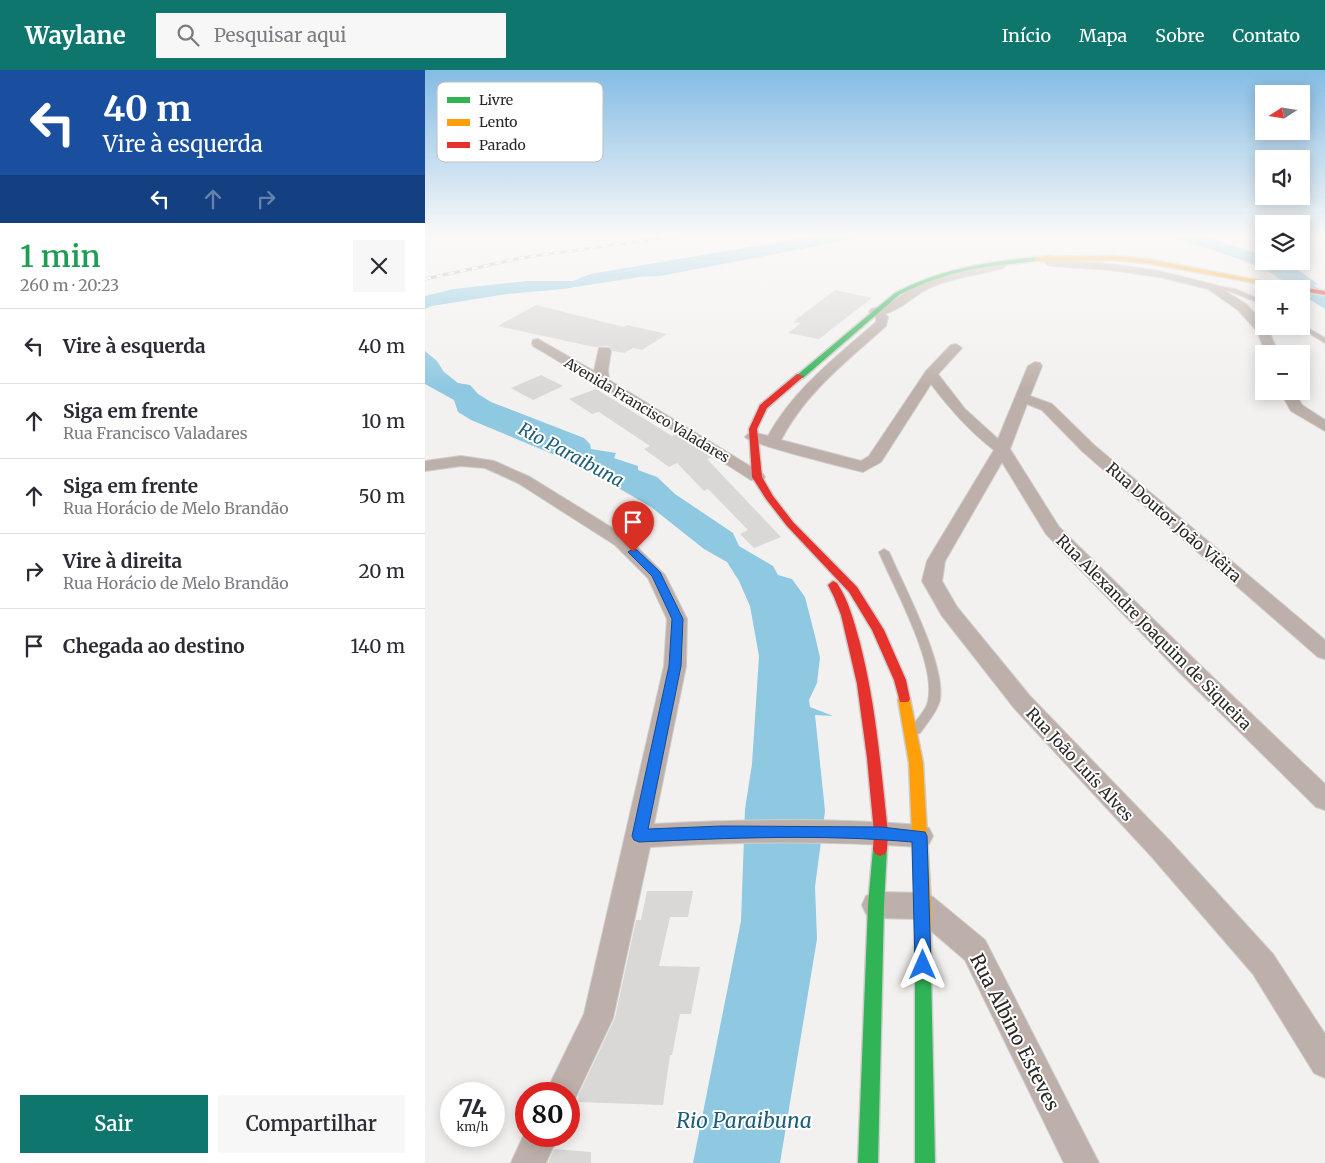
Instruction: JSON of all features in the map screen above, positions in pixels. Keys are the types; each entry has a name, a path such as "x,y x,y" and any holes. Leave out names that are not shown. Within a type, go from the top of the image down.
{"highway":[{"path":"917,286 875,312 763,407 753,430 753,437 757,477 774,504 790,524 853,590 878,630 900,680 916,763 920,836 923,906 925,1163"},
{"path":"1310,290 1325,293"},
{"path":"803,537 842,598 856,645 867,704 881,833 876,905 868,1163"}],"street":[{"path":"1208,286 1242,307 1263,330 1269,345"},
{"path":"772,443 783,420 810,387 882,323 882,317 875,312"},
{"name":"Avenida Francisco Valadares","path":"538,343 757,477"},
{"path":"753,437 863,467 875,459 931,374 956,348"},
{"path":"603,382 601,370 604,351"},
{"name":"Rua João Luís Alves","path":"1035,366 1002,449 936,561 932,581 949,611 1021,702 1160,848 1263,964 1325,1062"},
{"path":"931,374 960,412 981,433 1002,449"},
{"name":"Rua Doutor João Viêira","path":"1021,400 1037,402 1047,407 1088,448 1325,652"},
{"path":"1292,400 1297,408 1325,426"},
{"name":"Rua Alexandre Joaquim de Siqueira","path":"1002,449 1052,530 1190,669 1325,800"},
{"path":"425,466 461,461 488,464 524,480 621,541 656,575 677,619 675,666 598,1018 567,1082"},
{"path":"639,836 703,832 839,832 920,836"},
{"path":"876,905 923,906"},
{"name":"Rua Albino Esteves","path":"923,906 975,950 1082,1163"},
{"path":"528,1163 536,1147"}],"lane":[{"path":"1212,287 1233,290 1255,299"},
{"path":"1310,332 1325,341"},
{"path":"884,552 918,629 934,675 935,701 911,738"}],"water":[{"path":"481,286 582,286 507,294 432,306 425,309 425,296 453,289"},
{"path":"1310,286 1315,286 1325,293 1325,309 1310,300"},
{"name":"Rio Paraibuna","path":"425,351 437,361 444,372 458,383 470,385 478,394 491,402 584,438 590,444 591,449 616,453 614,458 638,466 638,470 657,477 675,494 733,533 739,546 773,566 778,575 792,579 805,597 820,658 817,683 809,700 810,707 833,716 815,715 825,811 815,887 817,939 780,1163 693,1163 741,921 745,809 752,764 759,656 750,606 739,581 727,562 704,549 651,507 579,465 471,420 458,412 454,400 425,384"}],"building":[{"path":"835,290 872,298 819,339 788,333 801,323 793,322"},
{"path":"536,305 624,327 627,325 667,334 642,350 633,348 624,353 613,351 609,346 594,347 498,326"},
{"path":"541,375 563,386 533,400 511,388"},
{"path":"596,389 672,436 676,434 712,457 707,459 781,537 754,548 740,534 748,530 708,489 704,491 677,463 669,467 644,449 650,446 599,412 592,414 569,399"},
{"path":"647,891 693,891 688,917 670,917 659,966 700,967 691,1014 680,1014 672,1055 670,1055 663,1105 580,1102 580,1092 615,1018 636,920 641,920"},
{"path":"554,1149 591,1152 591,1163 548,1163"}],"traffic: fast":[{"path":"800,376 897,294 913,286"},
{"path":"868,1163 876,905 880,849"},
{"path":"923,969 925,1163"}],"traffic: slow":[{"path":"904,699 916,763 923,906 923,969"}],"traffic: jam":[{"path":"1310,290 1325,293"},
{"path":"800,376 763,407 753,429 757,477 769,497 790,524 853,590 878,630 900,680 904,699"},
{"path":"833,585 847,615 863,684 871,733 881,833 880,849"}],"route":[{"path":"633,552 656,575 677,619 675,666 639,836 722,832 881,833 920,836 923,965"}]}
